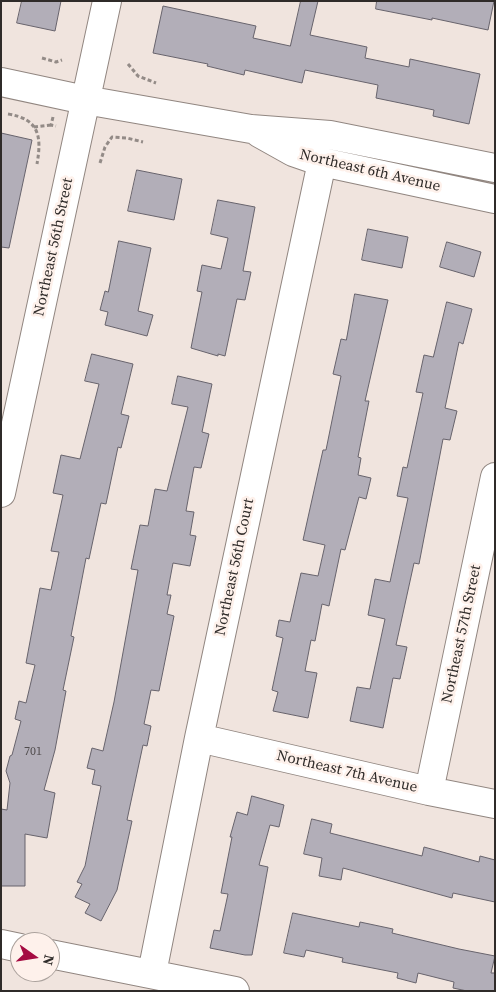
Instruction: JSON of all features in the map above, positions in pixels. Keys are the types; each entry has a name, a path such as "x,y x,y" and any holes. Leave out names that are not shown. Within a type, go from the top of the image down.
{"street":[{"name":"Northeast 56th Street","path":"1,492 107,1"},
{"name":"Northeast 6th Avenue","path":"1,82 85,100 251,129 330,135 495,168"},
{"name":"Northeast 6th Avenue","path":"251,129 293,152 322,162 495,199"},
{"name":"Northeast 56th Court","path":"152,973 199,738 322,162"},
{"name":"Northeast 57th Street","path":"429,791 495,477"},
{"name":"Northeast 7th Avenue","path":"199,738 429,791 495,804"},
{"path":"60,956 235,991"}],"path":[{"path":"42,58 56,62 62,60"},
{"path":"128,64 138,76 156,82"},
{"path":"8,114 18,116 34,127 40,138 37,164"},
{"path":"34,127 51,125"},
{"path":"100,163 105,147 112,137 143,142"}],"building":[{"path":"22,1 61,1 55,31 17,23"},
{"path":"301,1 318,1 310,35 367,47 365,58 409,67 410,59 480,74 469,124 433,116 434,110 376,98 378,85 305,70 302,83 245,70 244,75 207,66 208,64 153,53 163,6 256,26 253,38 290,46"},
{"path":"377,1 494,1 488,30 376,9"},
{"path":"1,133 32,140 9,248 1,247"},
{"path":"137,170 182,179 174,220 128,211"},
{"path":"218,200 255,207 243,271 251,272 245,300 237,299 225,356 218,354 218,356 191,348 202,292 197,291 202,265 221,269 228,238 211,234"},
{"path":"368,229 408,237 402,268 362,260"},
{"path":"119,241 151,248 138,311 153,315 147,336 105,325 108,312 100,310 105,291 108,292"},
{"path":"447,242 481,252 474,277 440,267"},
{"path":"355,294 388,300 365,401 369,401 358,457 361,458 358,475 371,478 366,499 359,497 345,550 341,549 329,606 322,604 315,641 311,640 305,671 317,673 308,718 273,711 278,692 272,690 283,638 276,636 279,620 290,622 301,573 318,576 325,545 303,540 323,450 326,450 341,376 333,374 341,339 346,340"},
{"path":"447,302 472,309 463,344 459,342 445,408 457,411 450,440 443,439 419,564 414,563 396,645 407,647 400,679 393,678 383,728 350,721 357,687 370,689 385,619 368,615 375,579 390,582 408,498 397,496 403,467 407,468 423,393 416,392 424,355 433,357"},
{"path":"92,354 133,364 121,414 129,416 121,448 118,447 106,504 101,503 89,559 86,558 71,636 74,637 63,690 66,691 55,750 44,790 55,793 47,838 25,834 25,886 1,886 1,809 7,810 10,783 6,771 21,721 15,719 19,701 26,703 35,665 26,663 40,588 51,590 59,552 51,551 63,495 53,493 61,455 80,459 99,384 85,381"},
{"path":"178,376 212,384 202,432 209,434 201,468 194,467 186,511 194,512 190,535 196,536 190,566 173,563 167,595 171,595 167,614 174,616 159,691 151,690 144,724 151,726 147,746 143,745 127,820 132,821 117,890 101,921 85,913 90,904 75,897 82,884 77,882 85,866 101,786 92,784 95,770 87,768 92,748 103,751 114,702 138,570 131,569 140,525 148,526 155,489 167,491 188,407 172,404"},
{"path":"252,796 284,805 279,827 270,825 259,865 268,867 252,955 245,955 210,948 214,930 220,931 228,894 221,893 232,837 230,837 237,812 247,815"},
{"path":"312,819 332,824 330,833 422,856 424,847 479,862 480,856 495,860 495,902 453,893 452,898 343,868 341,880 319,876 322,858 304,854"},
{"path":"293,913 359,927 360,922 393,929 392,933 495,956 491,973 495,973 495,991 467,991 453,988 454,982 418,973 416,983 397,978 398,973 342,962 343,958 306,950 304,957 284,953"}]}
